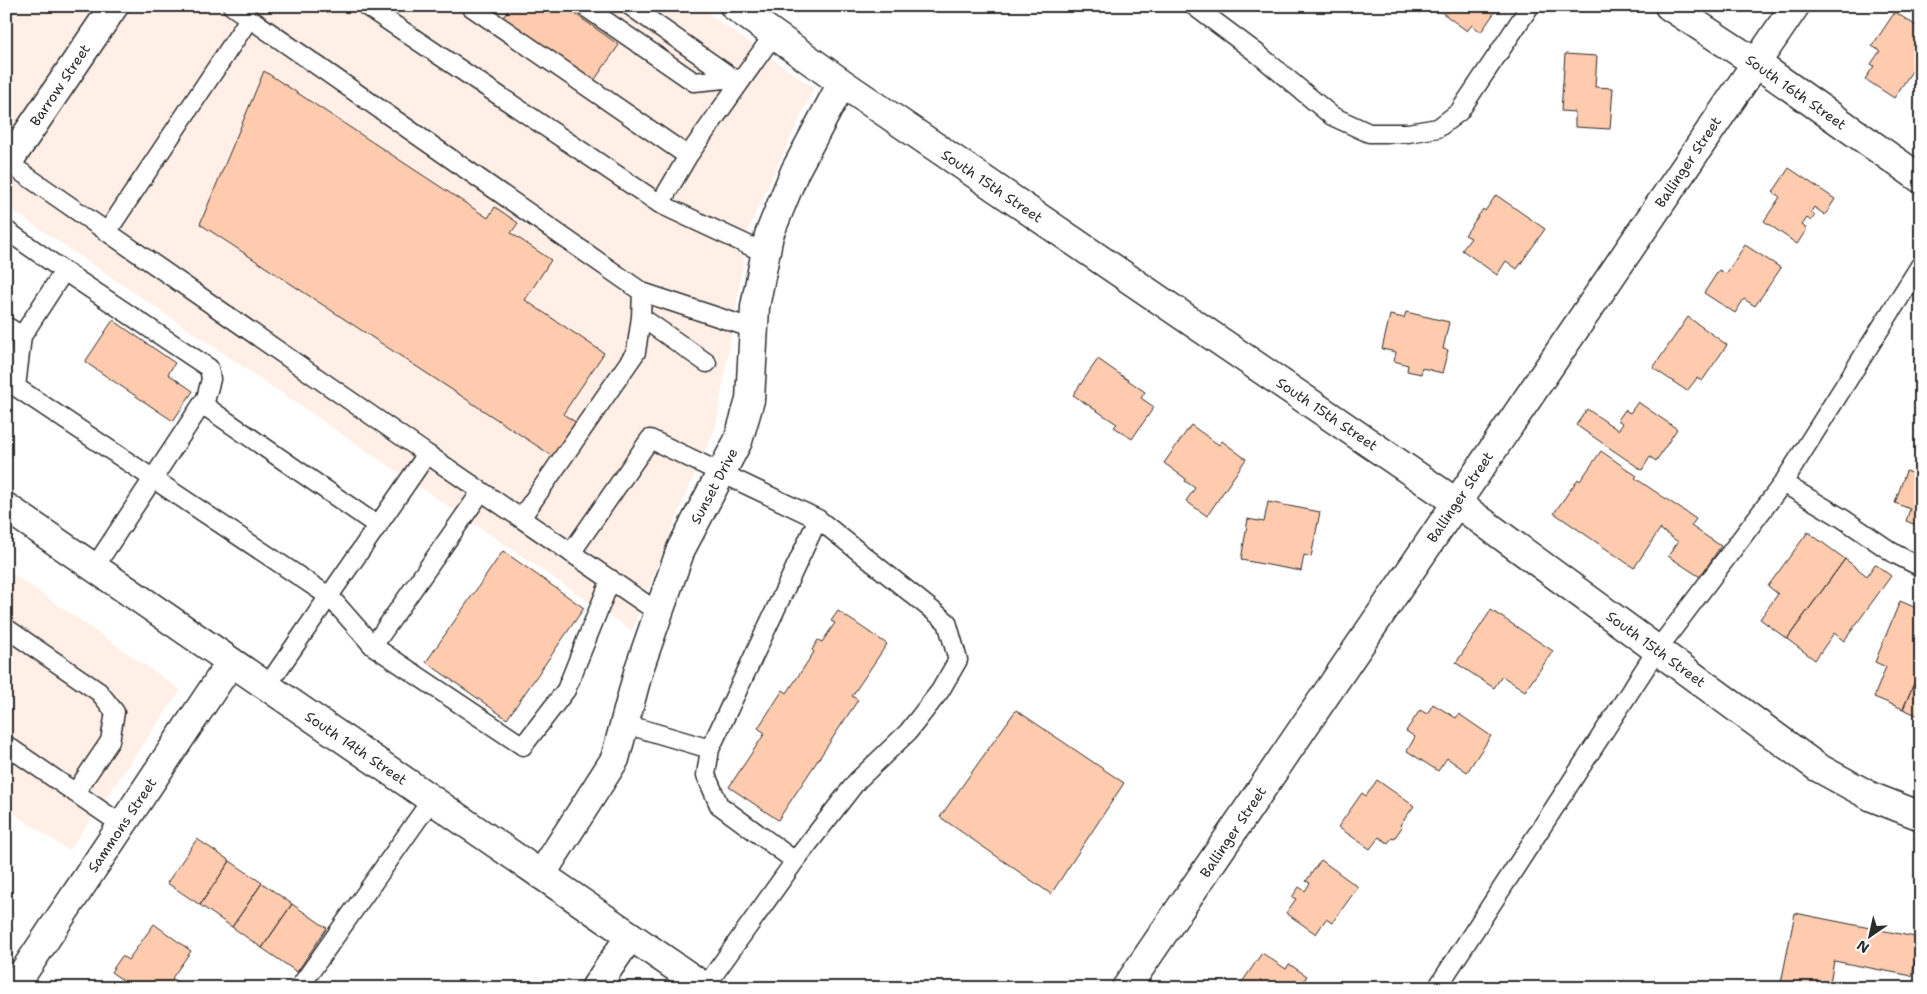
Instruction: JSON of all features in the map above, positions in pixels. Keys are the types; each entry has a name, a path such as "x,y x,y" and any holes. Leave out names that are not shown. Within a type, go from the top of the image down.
{"street":[{"name":"Barrow Street","path":"7,164 114,6"},
{"name":"South 16th Street","path":"1669,6 1756,63 1921,179"},
{"name":"Ballinger Street","path":"1126,988 1795,6"},
{"name":"South 15th Street","path":"745,9 774,34 842,83 1456,503 1817,767 1872,797 1921,816"},
{"name":"Sunset Drive","path":"541,875 615,759 639,669 681,549 738,441 750,400 755,307 769,235 795,171 842,83"},
{"name":"South 14th Street","path":"6,507 706,988"},
{"name":"Sammons Street","path":"13,988 231,662"},
{"path":"595,988 630,936"}],"lane":[{"path":"232,6 642,292 754,329"},
{"path":"366,6 660,204 765,253"},
{"path":"470,6 688,156"},
{"path":"584,6 694,82 737,80"},
{"path":"630,6 737,80"},
{"path":"1194,6 1258,54 1332,116 1369,133 1408,133 1438,128 1458,112 1530,6"},
{"path":"107,232 249,19"},
{"path":"660,204 688,156 737,80 774,34"},
{"path":"7,164 481,492 659,612"},
{"path":"6,230 209,368 211,379 202,404 94,568"},
{"path":"1436,988 1657,650 1783,483 1921,264"},
{"path":"64,271 22,336 16,387 330,597 373,646 523,746 566,690 611,579"},
{"path":"521,518 636,352 642,292"},
{"path":"641,317 707,363"},
{"path":"6,326 22,336"},
{"path":"202,404 378,526"},
{"path":"571,553 650,439 818,519 947,622 958,660 940,691 908,732 857,780 795,861 706,988"},
{"path":"266,686 330,597 427,454"},
{"path":"1783,483 1842,518 1895,554 1921,567"},
{"path":"373,646 481,492"},
{"path":"795,861 719,805 706,775 710,750 818,519"},
{"path":"6,628 100,692 115,712 110,741 76,793"},
{"path":"625,724 710,750"},
{"path":"6,745 122,825"},
{"path":"299,988 432,799"}],"shaded area":[{"path":"6,6 698,6 814,88 749,227 716,427 684,498 632,631 6,206"},
{"path":"6,569 181,690 69,851 6,808"}],"building":[{"path":"511,6 564,6 619,45 593,82 502,19"},
{"path":"1433,6 1499,6 1481,32 1472,25 1467,31"},
{"path":"1895,12 1921,29 1921,58 1894,98 1865,79 1874,66 1871,64 1880,51 1872,46"},
{"path":"1565,54 1597,56 1595,87 1613,88 1610,129 1575,127 1575,112 1561,111"},
{"path":"264,71 488,218 495,207 518,223 511,233 551,260 525,300 604,353 563,414 580,425 557,459 200,224"},
{"path":"1789,168 1835,199 1825,215 1814,207 1811,212 1815,215 1811,221 1807,218 1802,225 1807,229 1797,244 1764,221 1780,197 1773,192"},
{"path":"1496,195 1545,229 1517,269 1506,261 1497,275 1462,250 1471,238 1465,235 1483,209 1485,211"},
{"path":"1745,245 1781,268 1755,306 1744,299 1735,313 1704,293 1719,270 1726,274"},
{"path":"1406,312 1449,322 1443,349 1448,350 1442,373 1422,368 1421,374 1407,371 1408,365 1394,361 1396,352 1382,349 1390,315 1404,318"},
{"path":"1688,317 1727,345 1702,381 1697,378 1687,391 1653,368"},
{"path":"113,320 175,363 168,374 193,391 173,421 85,362"},
{"path":"1098,359 1145,392 1141,398 1154,407 1132,439 1114,427 1117,424 1073,395"},
{"path":"1638,402 1677,429 1656,461 1650,457 1642,470 1576,425 1587,409 1618,430 1623,424 1618,420 1625,410 1630,413"},
{"path":"1191,425 1219,445 1222,441 1246,459 1207,516 1186,501 1195,488 1164,463"},
{"path":"1601,451 1637,476 1635,478 1696,519 1691,526 1721,546 1700,577 1668,556 1678,542 1660,529 1634,568 1554,513"},
{"path":"1906,471 1921,477 1921,527 1906,521 1910,509 1895,503"},
{"path":"1268,502 1320,512 1311,557 1304,555 1301,571 1241,560 1248,519 1264,522"},
{"path":"1808,532 1845,559 1787,639 1760,619 1778,594 1768,586"},
{"path":"503,551 584,608 507,719 426,662"},
{"path":"1845,559 1867,576 1875,564 1891,576 1844,641 1834,633 1815,660 1787,639"},
{"path":"1900,601 1921,610 1921,667 1903,709 1874,697 1886,667 1875,662"},
{"path":"1491,610 1553,651 1525,691 1502,676 1494,688 1456,663"},
{"path":"838,611 887,644 852,696 858,700 778,820 729,787 765,733 758,728 783,690 787,693 814,652 812,650 818,640 822,642 835,623 831,621"},
{"path":"1921,667 1921,717 1903,709"},
{"path":"1433,704 1456,718 1459,714 1491,736 1467,772 1447,758 1438,771 1407,751 1415,737 1406,731 1420,710 1427,714"},
{"path":"1016,710 1124,783 1051,894 940,817"},
{"path":"1377,780 1414,806 1400,825 1402,827 1394,839 1392,838 1388,843 1379,837 1370,849 1338,827 1362,793 1366,796"},
{"path":"197,839 230,861 200,905 167,883"},
{"path":"1321,860 1358,887 1332,923 1326,919 1316,934 1286,913 1296,899 1292,897 1299,887 1305,891 1310,883 1306,881"},
{"path":"230,861 262,883 232,927 200,905"},
{"path":"262,883 292,904 262,948 232,927"},
{"path":"292,904 327,928 297,972 262,948"},
{"path":"1795,913 1920,938 1912,976 1834,961 1829,988 1780,988"},
{"path":"154,924 191,951 172,978 180,984 177,988 134,988 111,972 122,956 128,960"},
{"path":"1262,953 1286,969 1289,964 1307,976 1299,988 1238,988"}]}
